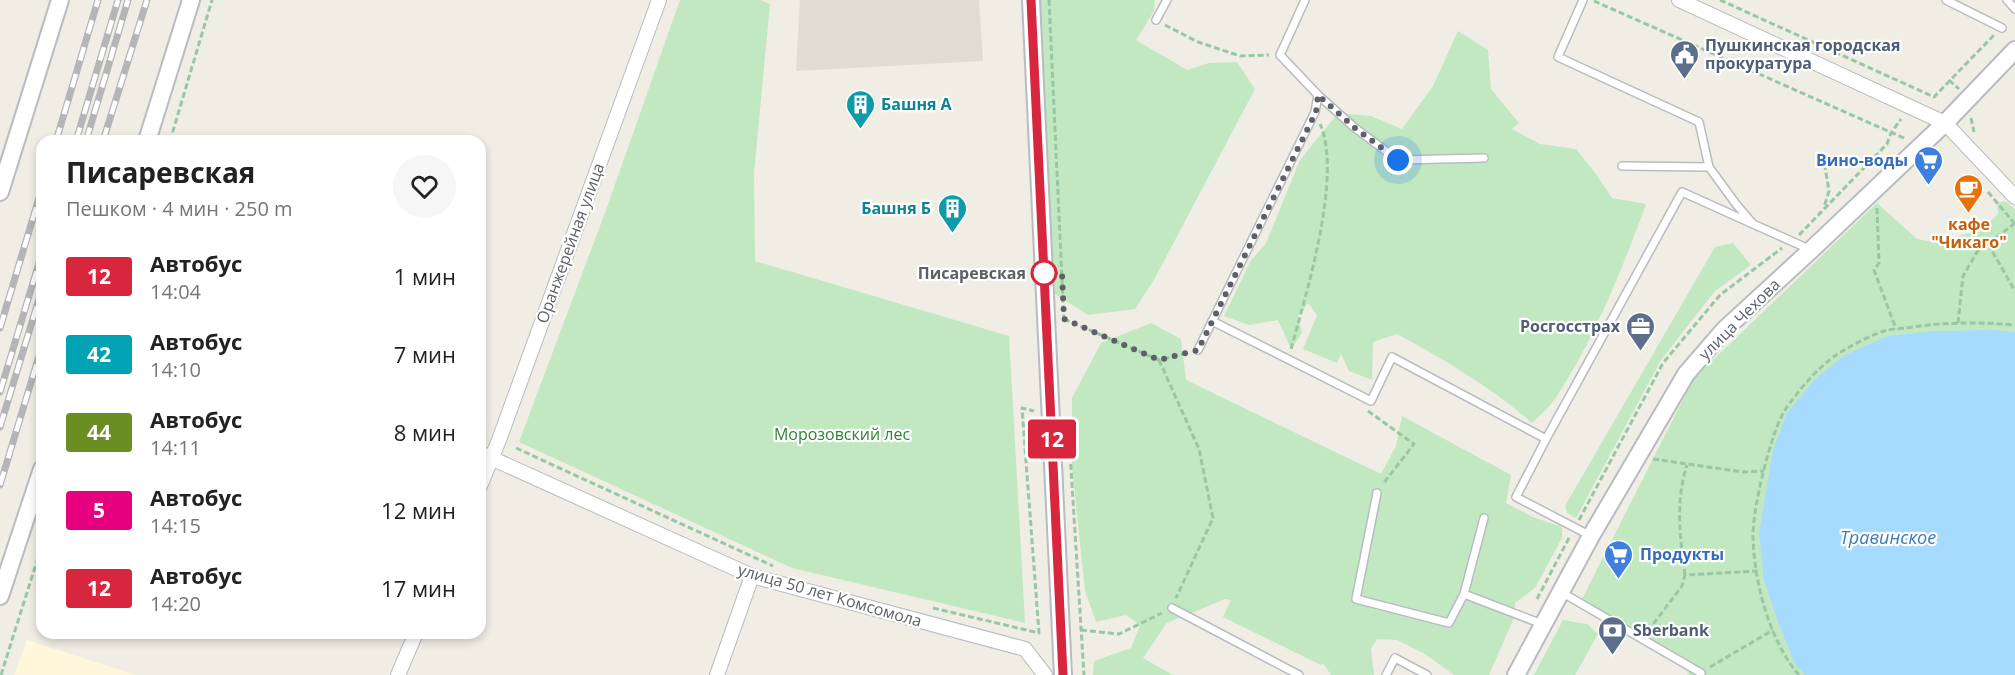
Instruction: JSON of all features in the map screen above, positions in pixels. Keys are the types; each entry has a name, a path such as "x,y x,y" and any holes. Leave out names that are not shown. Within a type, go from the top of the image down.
{"street":[{"path":"0,192 60,0"},
{"path":"149,135 191,0"},
{"name":"Оранжерейная улица","path":"486,455 659,0"},
{"path":"1031,0 1063,675"},
{"path":"1679,0 1699,4 1945,123 2015,197"},
{"name":"улица Чехова","path":"1516,675 1591,536 1686,374 1724,330 1945,123 2015,50"},
{"name":"улица 50 лет Комсомола","path":"486,455 752,576 1025,649 1045,675"},
{"path":"0,596 36,487"},
{"path":"717,675 752,576"},
{"path":"398,675 413,639"}],"lane":[{"path":"1156,20 1167,0"},
{"path":"1305,0 1280,55 1318,95 1355,128 1398,160 1485,159"},
{"path":"1583,0 1558,57 1699,122 1709,167 1753,224"},
{"path":"1946,0 2002,28"},
{"path":"2007,0 2015,9"},
{"path":"1198,350 1316,112 1318,95"},
{"path":"1622,166 1709,167"},
{"path":"1591,536 1516,496 1682,192 1811,250"},
{"path":"1212,321 1371,401 1392,357 1546,439"},
{"path":"1377,493 1356,599 1449,623 1464,594 1484,518"},
{"path":"1561,592 1701,673"},
{"path":"1464,594 1542,624"},
{"path":"1172,608 1299,675"},
{"path":"1386,675 1395,658 1427,675"}],"path":[{"path":"172,135 212,0"},
{"path":"1049,0 1064,329"},
{"path":"1592,0 1921,146"},
{"path":"1720,0 1934,96 2002,28"},
{"path":"1156,20 1198,42 1240,56 1280,55"},
{"path":"1949,80 1969,98 1975,136"},
{"path":"1288,359 1313,268 1324,208 1327,138 1316,112"},
{"path":"1822,154 1830,191 1824,209"},
{"path":"1958,322 1963,276 1977,252 2015,223 1984,187"},
{"path":"1877,203 1879,263 1874,270 1896,329"},
{"path":"1988,244 2015,291"},
{"path":"1064,319 1159,360 1198,350"},
{"path":"1798,675 1789,664 1773,630 1757,572 1753,533 1770,447 1784,412 1814,375 1844,350 1888,330 1958,322 2015,325"},
{"path":"1081,630 1119,634 1172,608 1213,518 1199,449 1159,360"},
{"path":"1371,401 1368,412 1414,444 1377,493"},
{"path":"926,606 1039,633 1022,408"},
{"path":"1069,437 1084,675"},
{"path":"516,447 779,568"},
{"path":"1653,459 1743,472 1764,471"},
{"path":"1642,639 1682,586 1685,575 1678,509 1681,484 1687,465"},
{"path":"1,675 36,564"},
{"path":"1685,575 1757,572"},
{"path":"1701,673 1773,630"}],"shaded area":[{"path":"800,0 979,0 983,61 796,71"},
{"path":"27,640 136,675 14,675"}],"green space":[{"name":"Морозовский лес","path":"680,0 761,0 770,4 754,173 755,261 1009,336 1025,623 792,568 519,442 606,210"},
{"path":"1038,0 1155,0 1154,11 1136,40 1187,70 1209,63 1237,62 1255,89 1155,278 1135,309 1088,315 1055,294"},
{"path":"1458,31 1488,50 1491,89 1519,123 1512,129 1540,144 1576,149 1612,198 1646,204 1596,327 1555,400 1532,423 1467,375 1397,334 1373,342 1372,380 1349,371 1341,354 1337,363 1303,349 1317,315 1308,303 1298,317 1302,333 1291,349 1278,320 1249,325 1224,316 1250,262 1266,243 1300,160 1338,113 1371,116 1402,129 1433,86"},
{"path":"2005,201 2015,209 2015,675 1687,675 1691,668 1580,603 1694,378 1877,203 1917,239 1938,243 1965,234 1980,232 1998,214 1997,203"},
{"path":"1733,243 1751,265 1715,291 1661,360 1576,518 1567,513 1565,506 1715,247"},
{"path":"1151,323 1181,339 1186,380 1381,474 1396,446 1402,416 1511,475 1506,503 1533,517 1562,527 1562,538 1535,588 1515,603 1514,618 1489,675 1454,675 1425,654 1397,640 1377,639 1371,649 1374,675 1331,675 1323,663 1321,665 1223,617 1231,600 1225,599 1167,623 1143,658 1173,675 1093,675 1094,661 1131,648 1140,625 1126,615 1096,622 1085,591 1072,467 1072,398 1101,343"},
{"path":"1563,620 1587,624 1598,634 1575,675 1534,675"}],"water":[{"name":"Травинское","path":"1936,331 2015,332 2015,675 1805,675 1795,664 1764,580 1759,534 1773,450 1787,413 1815,379 1845,355 1888,336"}],"railway":[{"path":"58,135 98,0"},
{"path":"78,135 118,0"},
{"path":"88,135 128,0"},
{"path":"105,135 147,0"},
{"path":"0,328 36,208"},
{"path":"0,392 36,273"},
{"path":"0,427 36,309"},
{"path":"0,485 36,366"}],"bus line":[{"name":"12","path":"1031,0 1063,675"}],"place":[{"name":"Пушкинская городская прокуратура","path":"1684,80"},
{"name":"Башня А","path":"860,130"},
{"name":"Вино-воды","path":"1929,186"},
{"name":"кафе \"Чикаго\"","path":"1969,214"},
{"name":"Башня Б","path":"952,234"},
{"name":"Писаревская","path":"1044,273"},
{"name":"Росгосстрах","path":"1641,352"},
{"name":"Продукты","path":"1619,580"},
{"name":"Sberbank","path":"1612,656"}],"route":[{"path":"1044,273 1062,273 1064,319 1159,360 1198,350 1316,112 1318,95 1355,128 1398,160"}]}
